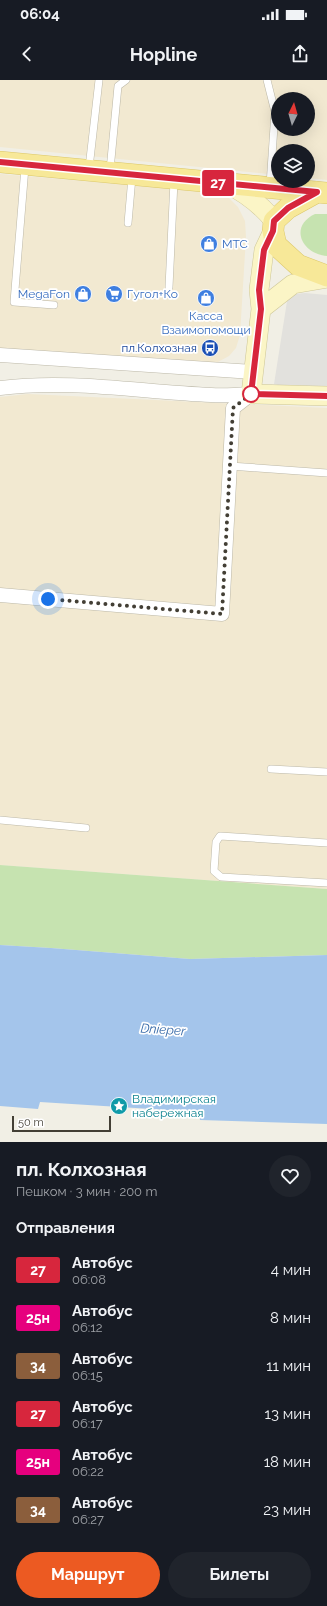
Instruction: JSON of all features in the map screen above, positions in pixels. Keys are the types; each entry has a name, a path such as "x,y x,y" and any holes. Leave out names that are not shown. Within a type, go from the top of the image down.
{"main road":[{"path":"0,162 322,192"},
{"path":"226,184 255,201 266,211 273,226 276,245 298,265 327,277"},
{"path":"322,192 288,208 273,226 264,250 259,290 261,309 251,394 327,396"},
{"path":"261,309 293,284 327,277"}],"street":[{"path":"0,355 253,372"},
{"path":"0,388 55,384 212,395 251,394"},
{"path":"0,595 222,614 233,408 251,394"}],"lane":[{"path":"89,170 99,80"},
{"path":"110,173 118,86 126,80"},
{"path":"267,80 275,112 270,188"},
{"path":"26,165 14,302 54,305"},
{"path":"128,223 132,174"},
{"path":"169,287 174,178"},
{"path":"230,466 327,473"},
{"path":"271,769 327,772"},
{"path":"0,820 86,828"},
{"path":"327,843 220,836 216,842 214,872 221,877 327,883"}],"shaded area":[{"path":"0,80 327,80 327,180 315,179 315,144 271,144 271,174 0,147"},
{"path":"0,174 213,192 228,197 238,207 245,221 246,237 240,335 236,348 229,356 218,362 207,363 0,348"},
{"path":"305,293 327,295 327,386 274,384 288,295"},
{"path":"28,394 327,408 327,889 0,865 0,397"}],"green space":[{"path":"315,214 327,214 327,256 310,250 302,239 302,225 307,219"},
{"path":"0,865 327,889 327,955 190,959 0,945"}],"water":[{"name":"Dnieper","path":"0,945 190,959 327,955 327,1124 200,1120 199,1112 40,1102 38,1109 0,1106"}],"bus line":[{"name":"27","path":"0,162 317,192 288,208 274,221 273,231 264,250 259,290 261,309 251,394 327,396"}],"place":[{"name":"МТС","path":"209,244"},
{"name":"MegaFon","path":"83,294"},
{"name":"Гугол+Ко","path":"114,294"},
{"name":"Касса Взаимопомощи","path":"206,298"},
{"name":"пл.Колхозная","path":"210,348"},
{"name":"Владимирская набережная","path":"119,1106"}],"route":[{"path":"48,599 222,614 233,408 251,394"}]}
